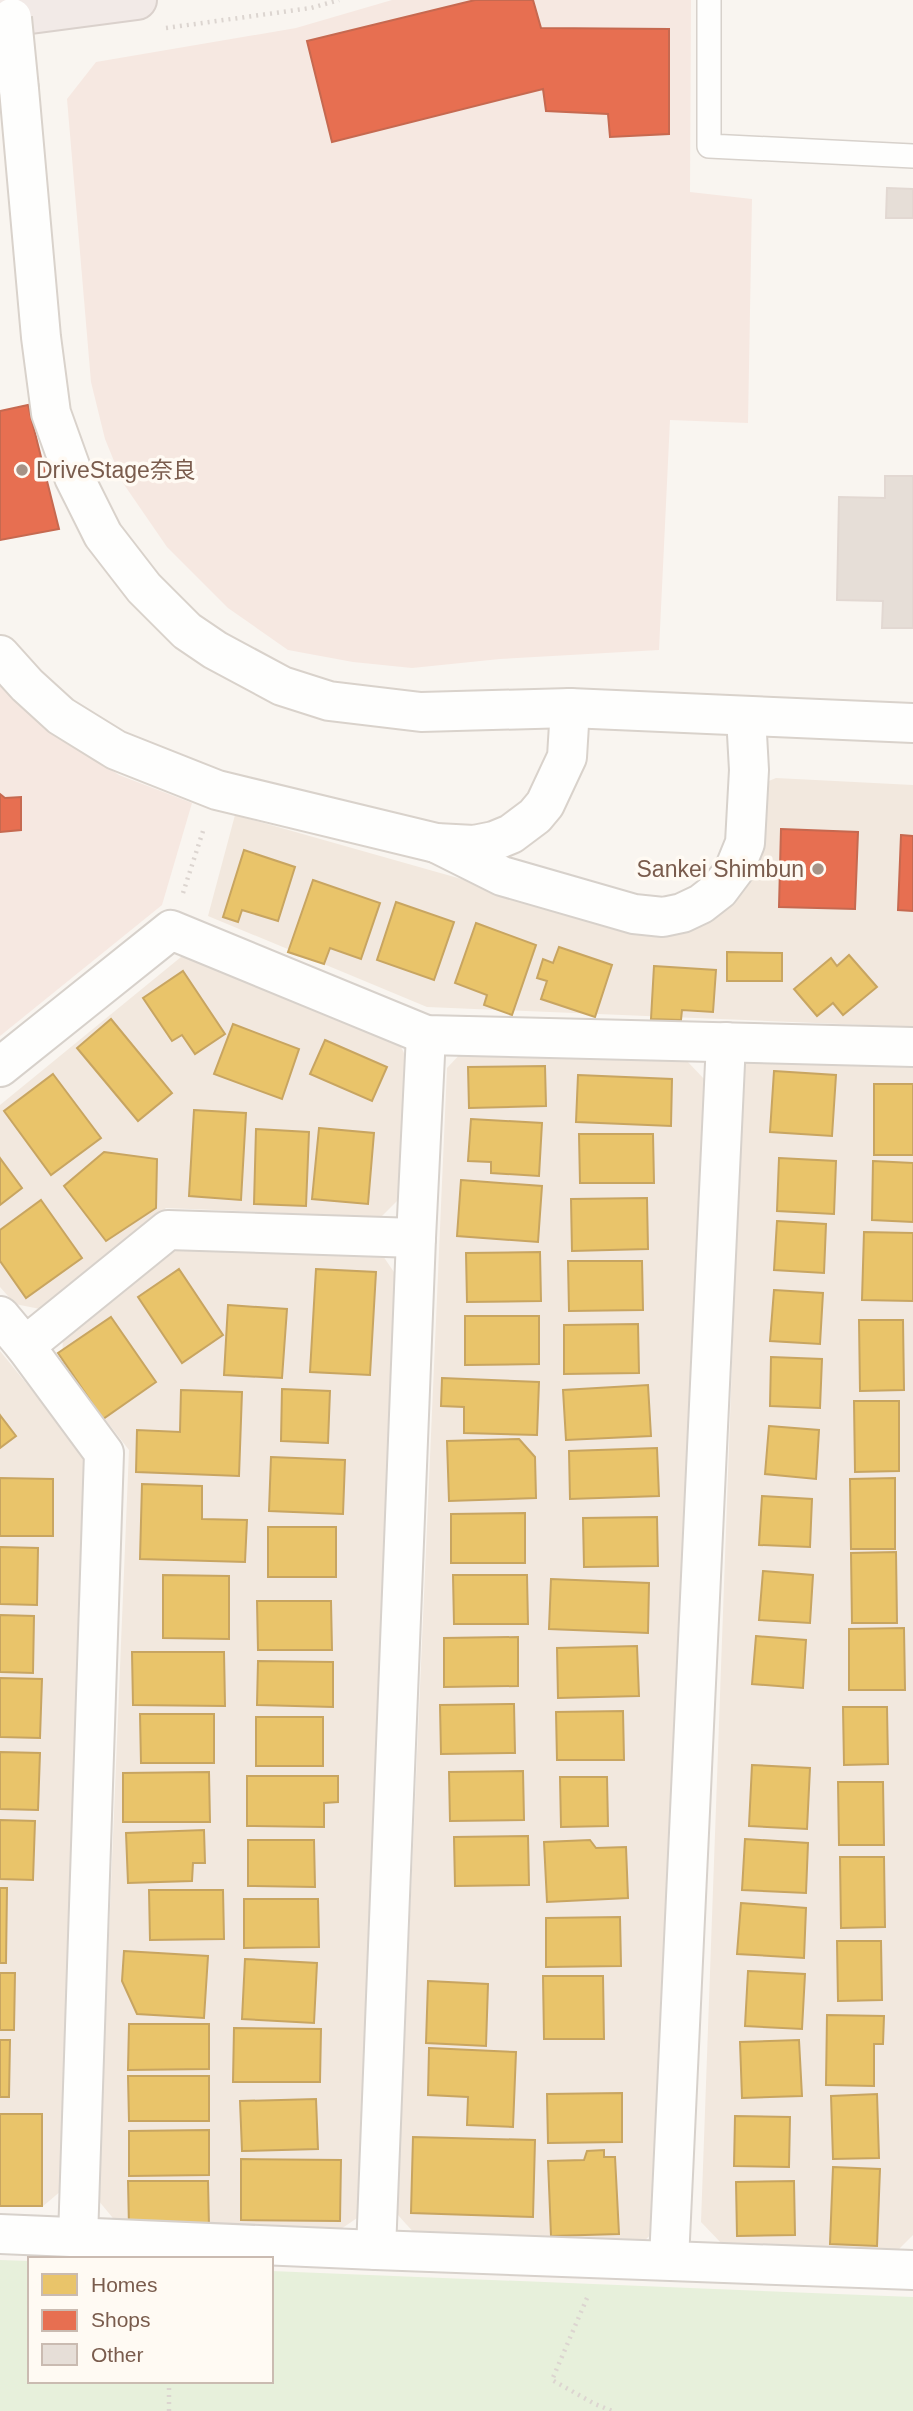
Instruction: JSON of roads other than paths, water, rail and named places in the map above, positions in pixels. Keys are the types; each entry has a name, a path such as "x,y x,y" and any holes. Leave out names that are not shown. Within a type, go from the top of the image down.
{"highway":[{"path":"7,12 137,0"}],"street":[{"path":"7,12 19,89 41,337 51,413 74,477 103,534 144,588 187,631 215,650 282,686 329,701 421,712 570,708 913,723"},
{"path":"0,655 27,685 61,716 116,750 217,790 436,843 474,845 494,841 510,834 535,816 545,804 567,757 570,708"},
{"path":"436,843 502,876 634,915 663,917 682,914 719,890 734,870 745,843 749,770 746,716"},
{"path":"0,1067 171,930 426,1034 913,1047"},
{"path":"376,2250 426,1034"},
{"path":"668,2260 726,1042"},
{"path":"25,1346 168,1230 416,1238"},
{"path":"0,1316 104,1453 78,2238"},
{"path":"0,2234 913,2270"}],"lane":[{"path":"709,0 709,146 913,156"}],"place":[{"name":"DriveStage奈良","path":"22,470"},
{"name":"Sankei Shimbun","path":"818,869"}]}
